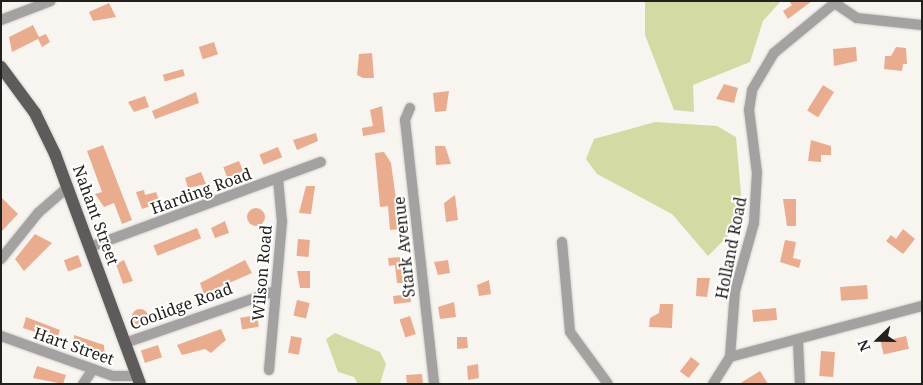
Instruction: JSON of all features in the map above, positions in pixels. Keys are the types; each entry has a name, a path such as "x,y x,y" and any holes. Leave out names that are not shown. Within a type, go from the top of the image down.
{"main road":[{"name":"Nahant Street","path":"1,67 35,113 68,186 139,380"}],"street":[{"path":"1,20 51,1"},
{"path":"837,2 857,18 922,25"},
{"name":"Holland Road","path":"713,384 730,357 735,292 757,200 750,110 752,90 774,53 837,2"},
{"name":"Stark Avenue","path":"410,108 405,120 434,384"},
{"name":"Harding Road","path":"90,247 321,162"},
{"name":"Wilson Road","path":"269,370 283,197 278,179"},
{"path":"1,259 38,213 68,186"},
{"path":"562,242 570,332 608,384"},
{"name":"Coolidge Road","path":"126,343 275,292"},
{"path":"730,357 798,342 922,306"},
{"name":"Hart Street","path":"1,336 113,376 139,380"},
{"path":"798,342 800,384"},
{"path":"83,384 93,369"}],"green space":[{"path":"645,1 781,1 763,21 750,62 693,85 694,112 674,110 645,35"},
{"path":"655,122 717,126 736,137 741,194 729,235 708,256 672,214 597,174 586,159 594,139"},
{"path":"335,333 380,352 386,364 380,384 358,384 354,377 338,372 326,339"}],"building":[{"path":"789,1 812,1 788,19 783,11 792,5"},
{"path":"109,3 116,17 93,21 89,12"},
{"path":"33,25 39,37 46,34 50,42 42,47 38,39 12,52 9,37"},
{"path":"214,42 218,54 203,59 199,47"},
{"path":"856,47 857,61 834,66 833,49"},
{"path":"896,47 906,48 907,64 903,64 902,71 884,69 885,56 891,56"},
{"path":"372,53 374,78 363,78 357,75 359,54"},
{"path":"183,69 185,76 165,82 163,75"},
{"path":"724,84 738,88 734,103 716,99"},
{"path":"823,85 834,92 818,117 807,110"},
{"path":"449,91 446,111 435,112 433,93"},
{"path":"196,92 199,103 155,119 152,111"},
{"path":"145,96 149,107 134,112 128,102"},
{"path":"382,106 385,132 363,136 362,128 373,126 370,110"},
{"path":"316,133 318,141 297,150 293,140"},
{"path":"811,140 831,146 831,155 821,155 821,162 808,161"},
{"path":"103,145 132,220 122,224 114,203 104,207 95,194 102,192 87,151"},
{"path":"435,146 445,146 451,164 436,165"},
{"path":"278,147 282,157 264,165 259,154"},
{"path":"384,152 391,163 400,229 390,230 388,206 380,207 375,153"},
{"path":"239,161 243,171 227,178 223,167"},
{"path":"201,172 206,184 188,188 185,178"},
{"path":"306,186 315,186 311,214 299,213"},
{"path":"144,190 145,195 156,192 160,203 142,209 136,192"},
{"path":"455,195 458,220 446,222 444,203"},
{"path":"1,197 18,214 1,232"},
{"path":"783,199 796,199 796,226 787,226"},
{"path":"256,208 263,210 265,217 263,224 256,226 249,224 247,217 249,210"},
{"path":"225,221 229,233 215,238 211,228"},
{"path":"197,228 201,238 158,256 153,246"},
{"path":"903,229 915,239 903,254 886,241 891,235 896,239"},
{"path":"35,234 52,243 24,271 15,259"},
{"path":"298,239 310,240 308,257 297,256"},
{"path":"785,240 796,242 793,258 801,260 799,268 780,262"},
{"path":"78,255 82,266 68,271 64,260"},
{"path":"402,257 408,283 397,283 395,265 389,266 388,258"},
{"path":"124,260 133,281 123,284 116,264"},
{"path":"245,260 252,273 204,294 200,283"},
{"path":"448,260 450,273 438,275 434,262"},
{"path":"297,271 310,271 310,288 300,288"},
{"path":"697,278 710,278 707,297 696,296"},
{"path":"489,280 491,294 479,296 477,285"},
{"path":"867,285 868,299 841,301 840,287"},
{"path":"410,294 411,302 394,304 393,296"},
{"path":"297,300 310,303 306,319 293,316"},
{"path":"454,302 456,317 440,319 438,307"},
{"path":"660,304 673,304 672,328 649,327 650,318 659,313"},
{"path":"776,308 777,320 753,322 752,310"},
{"path":"140,309 148,317 140,325 132,317"},
{"path":"257,315 259,327 242,330 240,318"},
{"path":"410,316 416,334 405,337 400,319"},
{"path":"26,317 60,330 57,339 23,328"},
{"path":"221,329 226,340 211,353 205,349 182,355 177,345"},
{"path":"74,335 104,345 105,357 90,352 92,346 74,346"},
{"path":"291,336 302,338 299,355 288,353"},
{"path":"906,336 909,349 884,355 881,342"},
{"path":"457,337 467,337 468,348 457,349"},
{"path":"158,345 162,357 145,363 141,351"},
{"path":"821,351 835,352 833,377 819,376"},
{"path":"691,357 700,364 689,378 680,371"},
{"path":"478,364 479,378 468,380 467,366"},
{"path":"37,366 66,375 63,384 33,378"},
{"path":"760,371 768,384 739,384"},
{"path":"422,374 423,384 407,384 406,375"}]}
